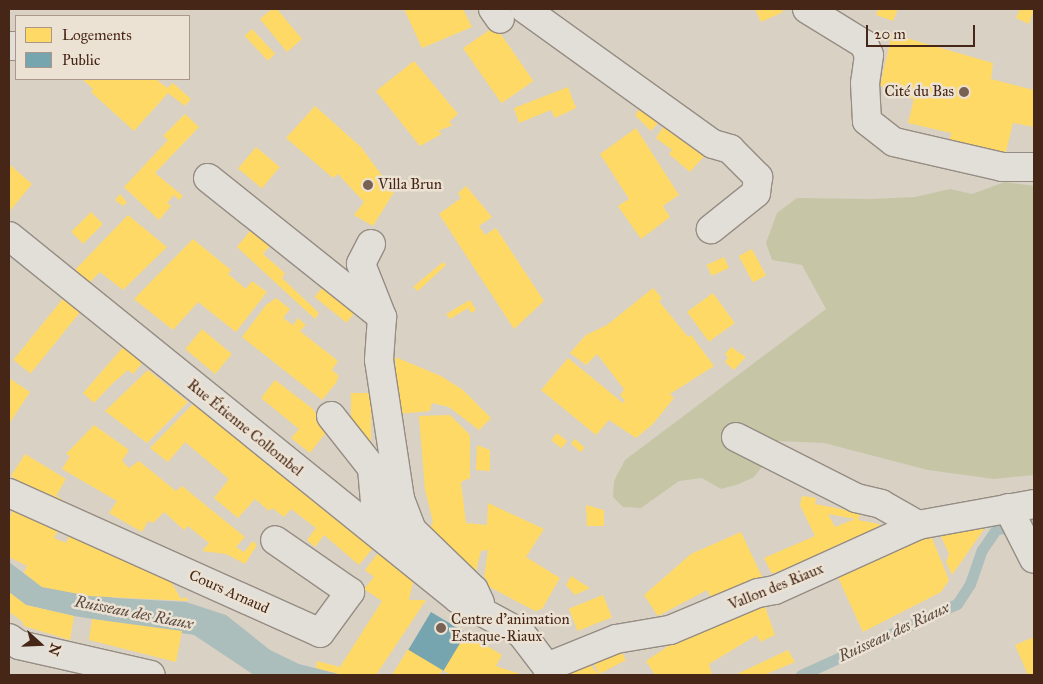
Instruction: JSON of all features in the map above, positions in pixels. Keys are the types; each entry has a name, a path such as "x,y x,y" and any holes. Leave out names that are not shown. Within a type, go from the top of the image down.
{"street":[{"path":"525,9 713,144 730,148 758,176 756,193 711,230"},
{"path":"808,9 864,44 869,55 865,84 867,121 894,142 1002,167 1034,167"},
{"path":"208,178 382,317"},
{"name":"Rue Étienne Collombel","path":"9,236 458,599 521,633 548,671"},
{"path":"371,244 362,264 382,317 379,360 386,418 400,499 412,530"},
{"path":"331,416 372,468 376,500 389,518 412,530 474,590 486,613"},
{"path":"736,437 856,498 881,504 918,525"},
{"name":"Cours Arnaud","path":"9,493 320,633 350,592 275,540"},
{"path":"1018,510 1032,554"},
{"name":"Vallon des Riaux","path":"548,671 616,639 670,630 758,593 775,590 918,525 1018,510"},
{"path":"9,638 19,645 151,675"}],"green space":[{"path":"1005,182 1034,186 1034,475 994,479 928,470 824,443 778,441 762,448 765,463 754,477 739,484 721,489 702,478 679,481 641,508 623,507 613,497 614,481 625,460 826,309 802,265 772,260 766,243 777,213 797,198 872,199 915,197 950,189 972,194"}],"water":[{"path":"9,562 42,587 116,598 186,602 226,615 270,650 299,664 343,675 254,675 194,635 74,616 26,605 9,592"}],"building: Logements":[{"path":"272,9 277,9 302,39 287,52 260,19"},
{"path":"404,9 463,9 472,27 422,48"},
{"path":"755,9 782,9 783,12 761,22"},
{"path":"878,9 898,9 893,21 876,15"},
{"path":"1020,9 1034,9 1029,24 1016,18"},
{"path":"495,26 533,81 501,103 463,48"},
{"path":"252,29 275,54 268,61 245,36"},
{"name":"Cité du Bas","path":"892,34 993,63 991,79 1034,90 1034,127 1013,123 1005,156 949,143 951,133 908,123 914,99 892,95 894,89 880,86"},
{"path":"414,61 458,114 449,122 453,125 438,131 442,134 420,146 376,91"},
{"path":"83,80 157,80 167,88 173,83 191,99 185,106 168,93 134,131 91,92 93,89"},
{"path":"568,87 576,108 555,118 551,110 519,123 514,108"},
{"path":"315,106 361,147 394,192 373,226 354,215 364,202 338,174 333,178 286,138"},
{"path":"641,107 660,121 651,131 635,115"},
{"path":"185,114 199,127 155,173 183,196 179,200 174,195 167,203 171,206 159,220 124,187 168,140 163,136"},
{"path":"665,124 706,154 690,172 669,154 672,150 656,138"},
{"path":"636,128 679,195 663,206 670,217 641,239 618,206 629,199 600,154"},
{"path":"256,147 280,167 262,188 238,168"},
{"path":"9,164 32,184 9,212"},
{"path":"466,186 492,217 479,226 485,235 496,228 544,301 514,329 439,214 461,198 458,193"},
{"path":"120,194 127,202 123,206 115,200"},
{"path":"91,212 103,224 83,244 71,232"},
{"path":"128,215 167,247 123,290 100,272 88,284 73,272"},
{"path":"253,227 272,243 263,254 285,273 282,278 319,313 315,319 237,247"},
{"path":"193,239 231,270 228,274 246,289 252,281 267,292 236,332 198,302 173,330 134,299"},
{"path":"752,249 766,275 753,283 739,256"},
{"path":"724,257 729,268 712,276 707,265"},
{"path":"443,262 446,265 418,291 413,287"},
{"path":"326,283 358,309 347,323 315,297"},
{"path":"653,288 662,298 659,301 688,337 691,335 714,366 670,394 674,398 653,424 636,438 609,420 596,435 541,390 568,358 623,403 625,400 620,396 624,389 597,354 586,365 570,353 586,335 607,325"},
{"path":"713,293 735,323 709,342 687,312"},
{"path":"65,296 82,310 30,374 13,360"},
{"path":"276,298 290,309 283,318 293,325 298,318 306,325 300,331 338,361 332,370 339,376 336,383 322,400 242,337 266,305"},
{"path":"470,300 476,310 471,313 468,308 450,319 446,314"},
{"path":"202,329 232,354 215,374 185,349"},
{"path":"125,345 143,362 133,374 128,370 94,403 83,393"},
{"path":"731,347 746,357 734,370 725,362 728,357 725,354"},
{"path":"395,357 441,376 463,390 491,418 479,430 449,407 432,403 430,411 398,414"},
{"path":"148,370 188,402 147,443 105,411"},
{"path":"9,378 30,392 9,424"},
{"path":"275,380 313,409 327,431 310,453 291,438 299,429 261,398"},
{"path":"351,393 371,393 371,445 351,445"},
{"path":"195,402 373,548 359,565 324,535 315,547 307,540 316,528 291,509 284,517 272,508 269,511 255,499 238,518 214,498 229,479 185,442 168,462 150,448"},
{"path":"450,415 470,435 470,478 461,482 466,523 487,525 488,503 544,529 526,557 560,578 542,609 535,611 484,584 488,581 484,577 488,550 481,551 475,575 429,529 433,522 425,490 419,416"},
{"path":"94,425 129,450 122,461 129,468 139,461 176,491 182,486 245,537 236,547 244,552 253,541 257,545 245,564 226,554 202,551 209,543 188,526 184,530 164,512 153,523 148,521 142,532 109,513 117,501 62,469 70,456 66,454"},
{"path":"557,433 567,441 561,448 551,440"},
{"path":"575,439 585,448 581,452 571,443"},
{"path":"477,445 490,450 490,471 476,470"},
{"path":"25,454 66,479 56,496 62,499 58,505 11,476"},
{"path":"802,496 816,498 815,504 861,513 858,520 879,524 882,534 784,577 771,572 764,558 815,536 800,505","holes":["828,514 855,519 835,527"]},
{"path":"586,505 604,510 604,526 587,526"},
{"path":"14,508 59,529 54,538 66,543 70,534 170,580 181,599 187,597 188,601 89,596 42,587 24,573 27,566 9,557 9,518"},
{"path":"989,522 952,575 946,562 949,554 939,532"},
{"path":"741,532 763,579 714,603 707,590 658,616 644,595 691,554"},
{"path":"930,533 949,580 941,592 863,632 835,571"},
{"path":"378,553 413,582 409,600 426,600 376,675 343,675 316,668 317,661 340,667 382,601 364,589 374,577 365,570"},
{"path":"571,576 590,588 575,595 566,585"},
{"path":"9,592 26,605 74,616 70,640 24,626 22,621 9,612"},
{"path":"603,595 612,617 578,631 569,609"},
{"path":"763,601 775,635 760,642 757,635 709,664 712,675 655,675 646,661 695,628"},
{"path":"92,619 182,631 176,662 89,640"},
{"path":"466,633 502,655 496,666 523,675 451,675 443,670"},
{"path":"1034,637 1034,675 1028,675 1015,645"},
{"path":"618,645 626,660 599,674 592,659"},
{"path":"408,649 443,670 439,675 392,675"},
{"path":"788,650 795,662 764,675 735,675"},
{"path":"588,662 599,675 568,675"}],"building: Public":[{"path":"431,612 466,633 443,671 408,650"}],"waterway":[{"name":"Ruisseau des Riaux","path":"801,675 957,604 970,584 982,550 996,529 1034,525"}],"place":[{"name":"Cité du Bas","path":"964,92"},
{"name":"Villa Brun","path":"368,185"},
{"name":"Centre d'animation Estaque-Riaux","path":"441,628"}]}
